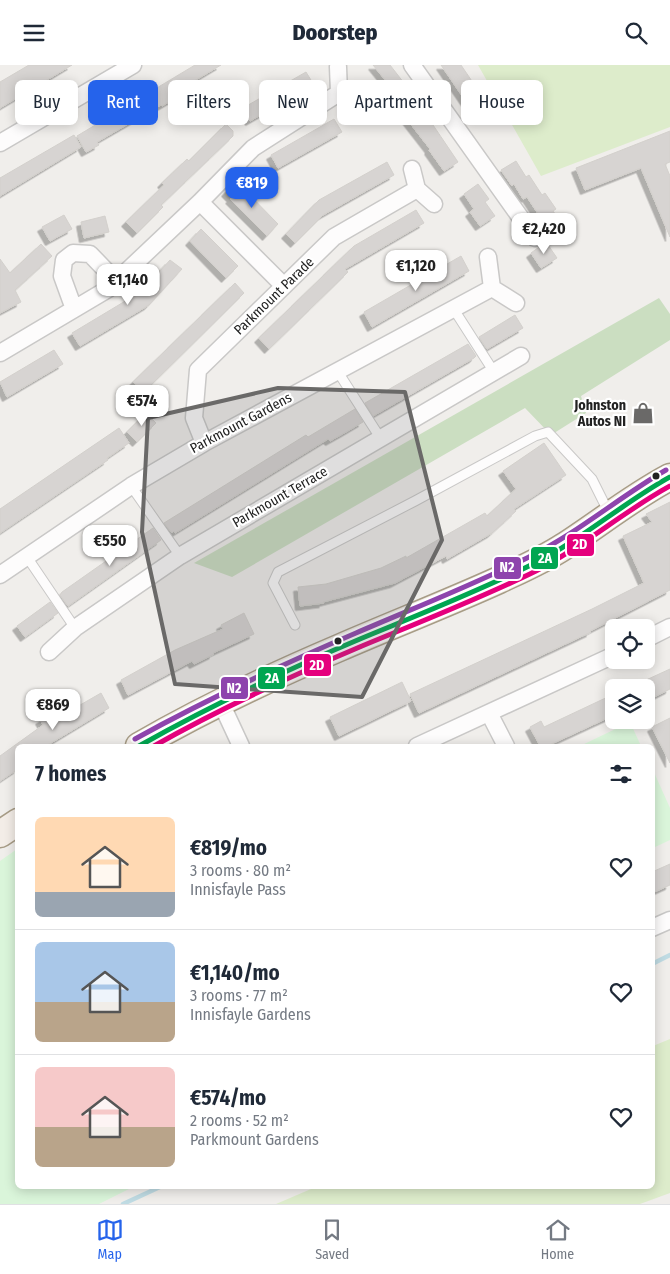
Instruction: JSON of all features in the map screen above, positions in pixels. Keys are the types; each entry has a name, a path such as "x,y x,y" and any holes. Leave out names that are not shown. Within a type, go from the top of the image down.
{"main road":[{"path":"143,744 221,703 338,648 498,580 560,549 648,488 670,477"},
{"path":"0,834 15,824"}],"street":[{"path":"0,143 133,65"},
{"path":"412,65 535,238"},
{"path":"338,67 338,80"},
{"path":"0,353 108,289 200,202 253,148 337,94"},
{"path":"412,169 417,189 434,204"},
{"name":"Parkmount Parade","path":"204,443 194,418 198,370 334,237 417,189"},
{"path":"200,202 284,286"},
{"path":"74,309 62,276 64,260 73,253 90,254 116,281"},
{"path":"488,257 492,288 516,303"},
{"name":"Parkmount Gardens","path":"0,575 131,486 204,443 492,288"},
{"name":"Parkmount Terrace","path":"49,652 75,628 180,556 521,356"},
{"path":"655,634 670,627"},
{"path":"421,744 605,659"},
{"path":"221,703 240,744"},
{"path":"489,713 505,744"},
{"path":"655,927 670,920"}],"lane":[{"path":"453,308 494,372"},
{"path":"338,372 381,439"},
{"path":"295,625 273,583 278,572 535,436 548,432 592,479 610,515"},
{"path":"131,486 180,556"},
{"path":"28,557 75,628"}],"highlighted area":[{"path":"278,388 405,392 442,540 362,697 175,684 142,532 148,418"}],"green space":[{"path":"478,65 670,65 670,127 541,176 512,125 543,125 543,80 487,80"},
{"path":"659,298 670,314 670,340 581,396 586,413 551,435 525,408 232,577 194,563"},
{"path":"615,729 633,729 640,744 584,744"},
{"path":"655,774 670,808 670,840 655,847"},
{"path":"15,850 15,1189 129,1189 99,1204 0,1204 0,861"},
{"path":"670,1039 670,1193 640,1204 276,1204 311,1189 655,1189 655,1045"}],"building":[{"path":"29,65 72,65 47,80 15,80 15,99 0,108 0,82"},
{"path":"195,65 221,65 196,80 170,80"},
{"path":"373,65 390,65 402,80 385,80"},
{"path":"441,65 461,65 471,80 461,80 461,94"},
{"path":"306,72 311,80 292,80"},
{"path":"168,81 168,102 158,107 158,87"},
{"path":"259,99 259,116 250,121 249,119 249,105"},
{"path":"334,119 342,132 278,168 271,155 324,125 327,125 327,123"},
{"path":"95,125 126,125 97,142 99,145 86,152 77,136"},
{"path":"225,125 233,131 233,136 161,205 163,207 137,233 126,222 164,185 162,183 187,159 189,161"},
{"path":"411,125 433,125 458,162 444,171"},
{"path":"670,131 670,162 665,164 670,176 670,237 641,168 585,190 576,168"},
{"path":"74,135 81,147 0,196 0,178"},
{"path":"516,161 526,177 529,175 542,195 545,193 556,209 553,211 567,231 551,241 545,231 548,229 527,197 523,199 514,184 512,186 501,170"},
{"path":"387,162 394,175 323,215 295,243 286,234 319,200"},
{"path":"236,181 278,224 267,236 230,199 232,198 226,192"},
{"path":"478,184 489,199 485,202 495,216 480,226 470,212 474,209 464,194"},
{"path":"416,210 424,223 345,269 348,272 269,349 259,338 354,246"},
{"path":"64,215 72,229 50,241 42,227"},
{"path":"105,216 109,232 84,238 81,222"},
{"path":"201,229 238,266 226,278 190,241"},
{"path":"546,242 557,258 541,268 531,253"},
{"path":"41,244 52,256 15,290 21,302 0,313 0,259 10,273"},
{"path":"461,256 469,271 372,327 364,312"},
{"path":"170,260 182,269 149,305 80,346 72,333 142,291"},
{"path":"235,283 244,293 144,392 133,382"},
{"path":"515,315 523,328 487,349 479,337"},
{"path":"468,344 476,356 474,358 373,416 365,403"},
{"path":"54,350 63,364 7,397 0,382"},
{"path":"355,409 363,422 330,441 328,439 175,533 174,531 172,533 164,523 306,435 308,437"},
{"path":"146,413 156,423 137,442 127,432"},
{"path":"119,428 129,443 107,458 108,460 0,533 0,509"},
{"path":"544,443 566,475 514,509 516,511 492,533 447,559 446,556 395,583 324,603 300,606 298,587 326,584 381,568 406,556 406,558 485,513 487,516 516,489 503,471"},
{"path":"670,502 670,590 613,619 605,619 605,623 591,632 419,713 410,694 644,583 623,536 652,522 646,514"},
{"path":"153,528 161,540 68,606 60,595 62,592"},
{"path":"50,602 58,613 25,637 17,626"},
{"path":"244,613 254,634 194,664 192,661 128,695 121,680 175,650 223,629 221,625"},
{"path":"670,669 670,689 655,696 655,679 648,679"},
{"path":"402,682 411,701 339,736 330,717"},
{"path":"101,693 109,708 49,744 17,744 43,725 40,720 57,710 61,716"},
{"path":"605,698 605,719 551,744 539,744 530,727 541,721 544,727"},
{"path":"670,718 670,763 653,729 655,729 655,726"},
{"path":"15,745 15,771 0,781 0,756"},
{"path":"670,864 670,885 655,892 655,871"}],"waterway":[{"path":"655,962 670,955"},
{"path":"123,1204 156,1189"}],"transit line":[{"name":"N2","path":"135,739 189,710 272,670 465,587 529,557 564,537 666,470"},
{"name":"2A","path":"143,744 275,676 469,594 533,564 568,544 670,477"},
{"name":"2D","path":"158,744 283,681 471,601 536,571 670,486"}],"place":[{"name":"Johnston Autos NI","path":"643,413"}]}
